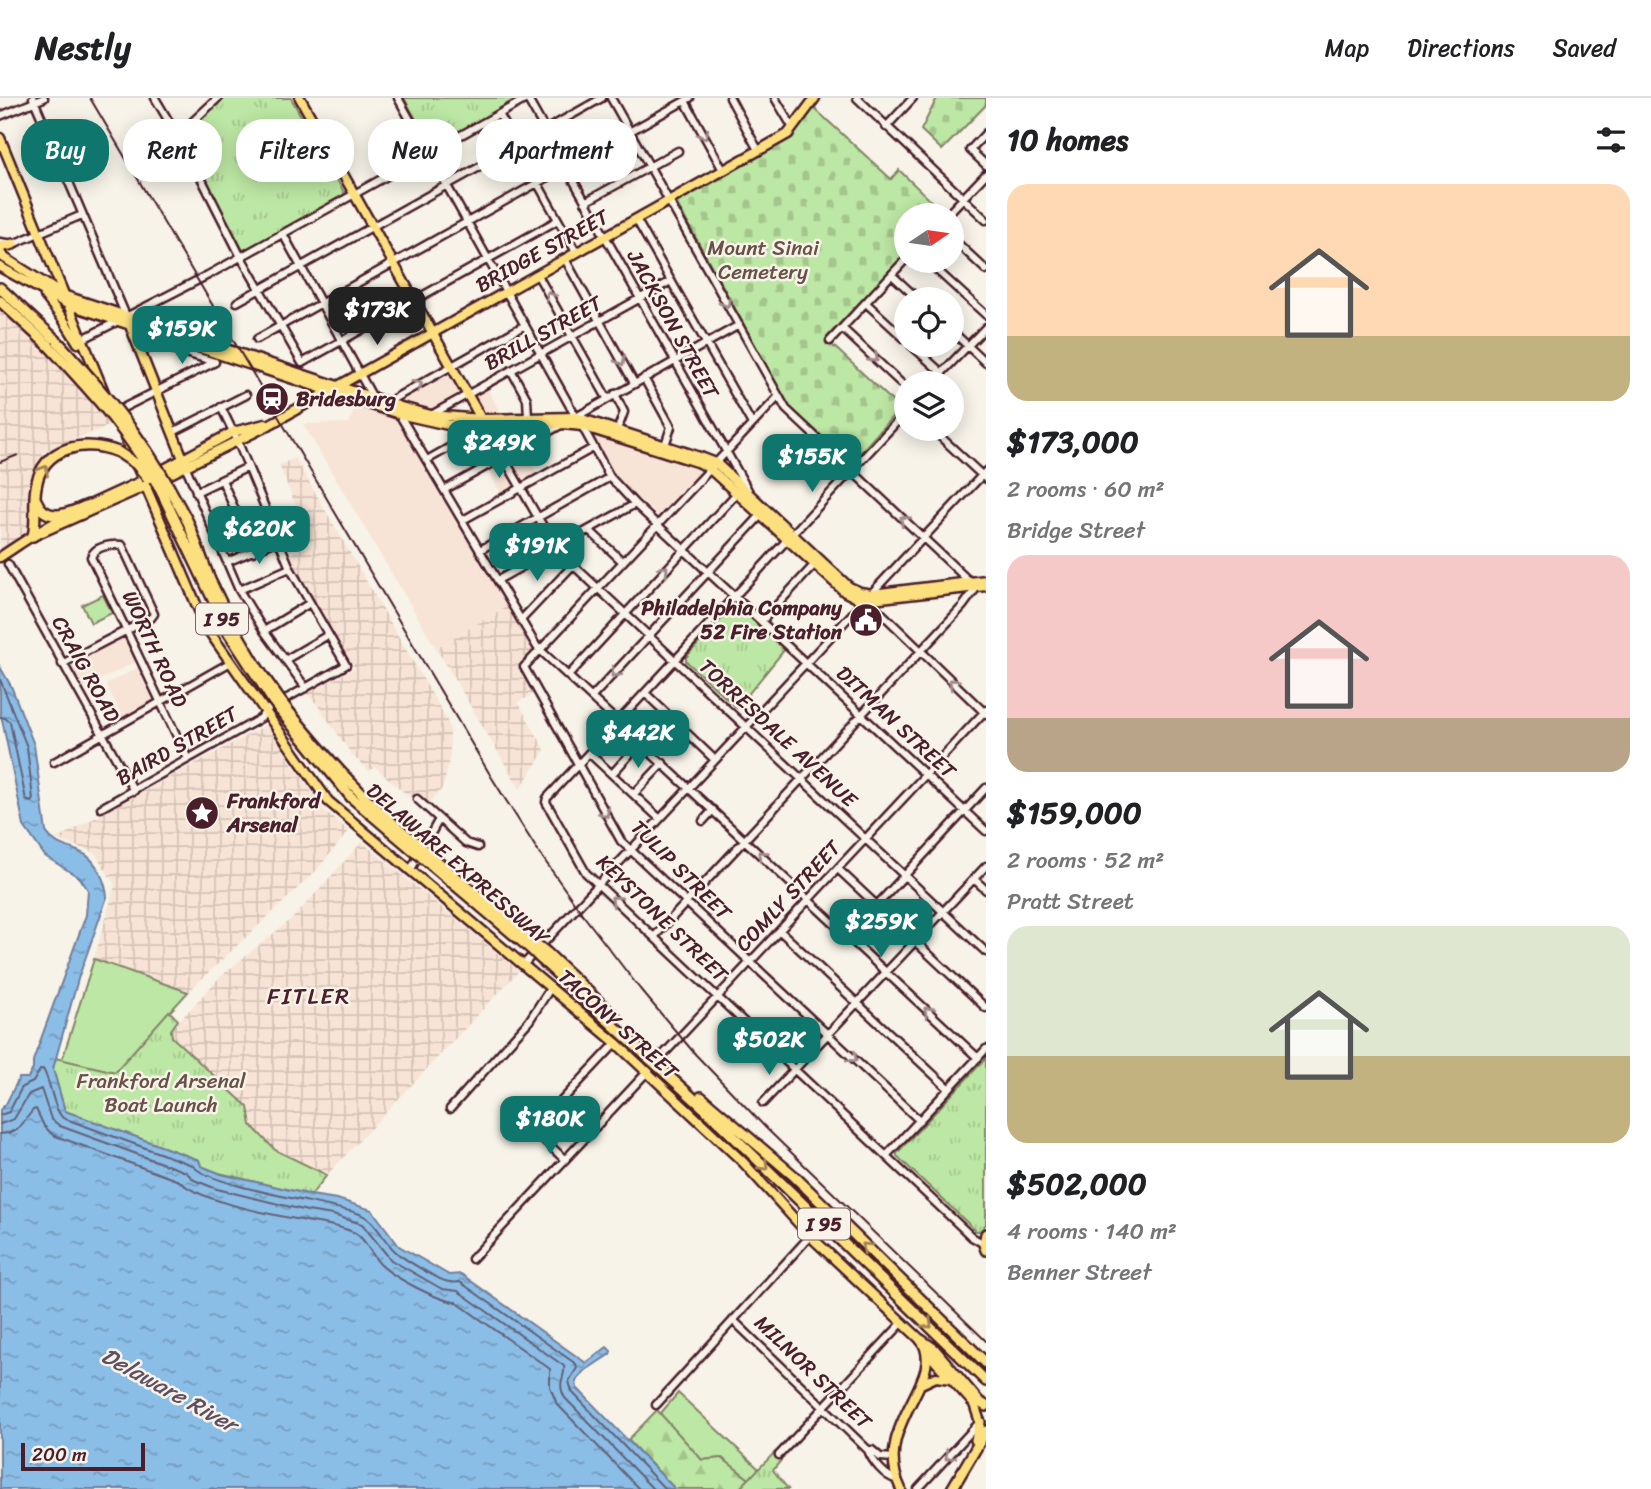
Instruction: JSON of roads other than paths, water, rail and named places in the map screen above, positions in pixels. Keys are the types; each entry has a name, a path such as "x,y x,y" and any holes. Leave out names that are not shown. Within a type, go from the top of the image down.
{"highway":[{"path":"1,251 13,244"},
{"name":"DELAWARE EXPRESSWAY","path":"0,288 53,344 126,436 188,522 209,580 279,704"},
{"name":"DELAWARE EXPRESSWAY","path":"0,301 53,344"},
{"path":"33,536 35,498 40,474 50,460 64,449 82,445 118,452 136,464 164,492"},
{"name":"DELAWARE EXPRESSWAY","path":"164,492 229,633 279,704 368,802 424,855 543,955 663,1066 793,1175 986,1363"},
{"path":"35,498 40,509 50,515 64,515 88,505"},
{"name":"DELAWARE EXPRESSWAY","path":"663,1066 986,1381"},
{"path":"921,1340 934,1349 979,1402 986,1406"},
{"path":"965,1468 978,1435 980,1422"},
{"path":"952,1489 985,1434"}],"main road":[{"name":"TORRESDALE AVENUE","path":"300,98 483,422"},
{"name":"BRIDGE STREET","path":"0,557 33,536 145,483 235,436 265,428 274,420 788,134 815,98"},
{"name":"TACONY STREET","path":"0,138 89,360 206,627 334,807 616,1043 743,1162 810,1236 921,1340 928,1353 976,1406 980,1422"},
{"path":"1,251 63,295 125,321 184,462"},
{"path":"0,267 67,304 448,425 528,417 563,420 713,466 761,515 849,587 869,597"},
{"path":"38,290 55,308 89,360"},
{"path":"400,411 483,422 563,420 576,417 664,445 713,466 749,492 815,564 849,595 869,597 981,586"},
{"path":"576,417 582,426"},
{"path":"115,492 132,477 135,461"},
{"name":"BRIDGE STREET","path":"33,536 43,527 115,492 145,483"},
{"path":"901,1489 896,1479 893,1458 898,1429 927,1368 928,1353"},
{"path":"919,1386 936,1377 951,1379"}],"street":[{"path":"0,116 44,98"},
{"path":"155,98 167,119"},
{"path":"398,98 410,119"},
{"path":"462,134 527,98"},
{"name":"JACKSON STREET","path":"527,98 539,119"},
{"path":"565,119 602,98"},
{"path":"611,98 623,119"},
{"path":"730,98 758,150"},
{"path":"775,98 793,128"},
{"path":"886,127 913,98"},
{"path":"637,128 688,99 723,170"},
{"path":"861,99 886,127 986,220"},
{"path":"34,100 125,321"},
{"path":"194,119 214,100"},
{"path":"499,114 502,119"},
{"path":"986,133 970,150 986,165"},
{"path":"637,145 786,409 967,579 981,586 654,937"},
{"path":"585,202 678,150"},
{"path":"237,302 476,169"},
{"path":"959,203 986,174"},
{"path":"201,182 302,363 558,220"},
{"path":"81,340 125,321 376,182"},
{"path":"445,182 576,417 739,325"},
{"name":"JACKSON STREET","path":"574,182 749,492"},
{"path":"257,339 538,183 576,252"},
{"path":"13,244 82,215"},
{"path":"636,219 752,424"},
{"path":"283,234 342,342 380,403 525,326"},
{"path":"964,249 986,270"},
{"path":"565,259 634,383"},
{"path":"831,341 894,273"},
{"path":"940,273 986,316"},
{"path":"537,274 607,398"},
{"path":"892,275 905,287"},
{"name":"BRILL STREET","path":"431,415 671,282"},
{"path":"866,303 894,329"},
{"path":"944,371 986,327"},
{"path":"842,328 894,377"},
{"path":"964,342 986,363"},
{"path":"113,413 215,362 156,344 140,352"},
{"path":"924,357 940,371"},
{"path":"511,370 527,399 528,417"},
{"path":"644,378 671,427 664,445"},
{"path":"615,394 624,412 617,431"},
{"path":"173,432 246,395"},
{"path":"541,650 778,397"},
{"path":"221,407 290,568 328,635 285,660"},
{"path":"400,411 444,490 541,650 978,1058"},
{"path":"444,490 563,420"},
{"path":"427,460 475,433 483,422"},
{"name":"TORRESDALE AVENUE","path":"483,422 556,549 986,952"},
{"path":"578,764 894,425"},
{"name":"DITMAN STREET","path":"582,426 610,477 635,504 986,831"},
{"path":"524,964 985,475 946,441"},
{"path":"463,520 593,448"},
{"path":"184,462 239,590 264,631 306,688"},
{"path":"196,492 248,467"},
{"path":"480,550 610,477"},
{"path":"222,480 253,552"},
{"path":"569,675 737,493"},
{"path":"498,580 635,504"},
{"path":"592,697 761,515"},
{"path":"589,530 623,562"},
{"path":"227,562 279,540"},
{"name":"WORTH ROAD","path":"127,631 154,614 122,545 110,545 92,554 127,631 188,759"},
{"name":"CRAIG ROAD","path":"8,564 134,791"},
{"path":"762,621 815,564"},
{"path":"521,620 573,565"},
{"path":"239,590 290,568"},
{"path":"869,597 920,652 985,712"},
{"path":"264,631 310,603"},
{"path":"62,664 127,631"},
{"name":"BAIRD STREET","path":"101,807 261,718 266,710 346,665 328,635"},
{"name":"TULIP STREET","path":"541,650 524,667 621,841 919,1120"},
{"path":"54,762 231,662"},
{"path":"645,693 715,760"},
{"name":"COMLY STREET","path":"472,1259 985,712"},
{"path":"612,774 641,742"},
{"path":"589,753 660,819"},
{"path":"634,794 663,763"},
{"name":"KEYSTONE STREET","path":"578,764 547,797 546,802 586,873 972,1237 985,1242"},
{"path":"877,905 986,788"},
{"path":"417,799 438,821 466,843 478,847"},
{"path":"703,821 713,810"},
{"path":"410,871 438,821"},
{"path":"763,1102 986,866"},
{"path":"838,869 986,1008"},
{"path":"974,879 986,890"},
{"path":"780,931 948,1089"},
{"path":"450,1109 529,1021 551,987"},
{"path":"534,1130 616,1043"},
{"path":"887,1156 986,1049"},
{"path":"518,1120 534,1130 565,1160"},
{"path":"656,1405 810,1236"},
{"name":"MILNOR STREET","path":"733,1320 868,1450 869,1455 890,1478 896,1479"},
{"path":"779,1455 904,1322"},
{"path":"918,1489 980,1422"},
{"name":"MILNOR STREET","path":"868,1450 880,1457 893,1458"}],"water":[{"name":"Delaware River","path":"0,667 11,686 34,745 46,832 59,843 89,857 103,879 107,897 78,979 53,1069 65,1111 199,1160 201,1166 221,1174 337,1199 372,1210 399,1246 449,1275 461,1274 586,1363 607,1347 611,1351 610,1354 583,1372 576,1382 577,1388 675,1489 0,1489 0,1110 19,1078 28,1078 33,1069 33,1061 86,915 88,890 80,878 45,856 24,826 0,710"}],"railway":[{"path":"90,98 492,778 583,915 640,989 696,1055 767,1129 986,1341"},
{"path":"0,462 18,455"}],"place":[{"name":"Bridesburg","path":"272,399"},
{"name":"Philadelphia Company 52 Fire Station","path":"866,620"},
{"name":"Frankford Arsenal","path":"202,813"}],"district":[{"name":"FITLER","path":"309,996"}],"park label":[{"name":"Mount Sinai Cemetery","path":"763,260"},
{"name":"Frankford Arsenal Boat Launch","path":"161,1093"}]}
